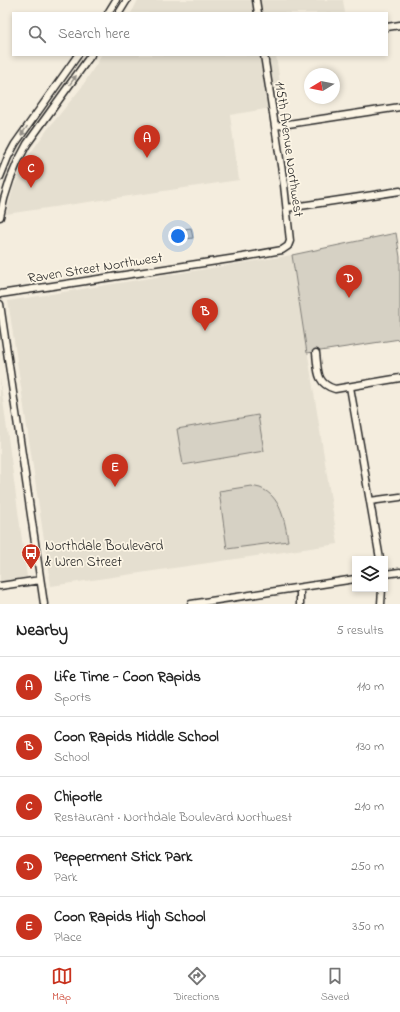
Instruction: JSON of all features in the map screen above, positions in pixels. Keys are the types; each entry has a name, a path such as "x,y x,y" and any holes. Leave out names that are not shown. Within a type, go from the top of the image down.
{"street":[{"path":"109,12 116,0"},
{"path":"120,12 127,0"},
{"path":"256,0 258,12"},
{"path":"388,27 400,26"},
{"path":"0,176 15,144 77,56"},
{"path":"0,217 5,194 20,156 89,56"},
{"name":"115th Avenue Northwest","path":"264,56 287,208 290,236 288,246"},
{"path":"275,126 400,107"},
{"path":"287,208 400,191"},
{"name":"Raven Street Northwest","path":"0,294 250,256 282,250 288,246"},
{"path":"0,304 44,604"},
{"path":"316,353 320,378 323,383 335,389 400,378"},
{"path":"350,387 379,556"},
{"path":"370,502 400,497"},
{"path":"388,574 400,572"},
{"path":"191,604 352,579"},
{"path":"0,586 40,580"},
{"path":"300,588 300,604"},
{"path":"381,604 382,592"}],"shaded area":[{"path":"138,0 343,0 345,12 132,12"},
{"path":"101,56 276,56 283,106 230,115 239,180 6,214 14,186 27,158 47,130 81,88"},
{"path":"191,228 193,238 186,239 184,229"},
{"path":"396,233 400,257 400,339 307,353 292,255"},
{"path":"292,255 338,544 51,586 8,301"},
{"path":"0,378 27,577 0,582"},
{"path":"258,415 264,451 183,465 177,429"},
{"path":"251,486 260,488 273,497 281,510 288,541 227,549 219,491"}],"place":[{"name":"Life Time - Coon Rapids","path":"147,158"},
{"name":"Chipotle","path":"31,188"},
{"name":"Pepperment Stick Park","path":"349,298"},
{"name":"Coon Rapids Middle School","path":"205,331"},
{"name":"Coon Rapids High School","path":"115,487"},
{"name":"Northdale Boulevard & Wren Street","path":"31,570"}]}
